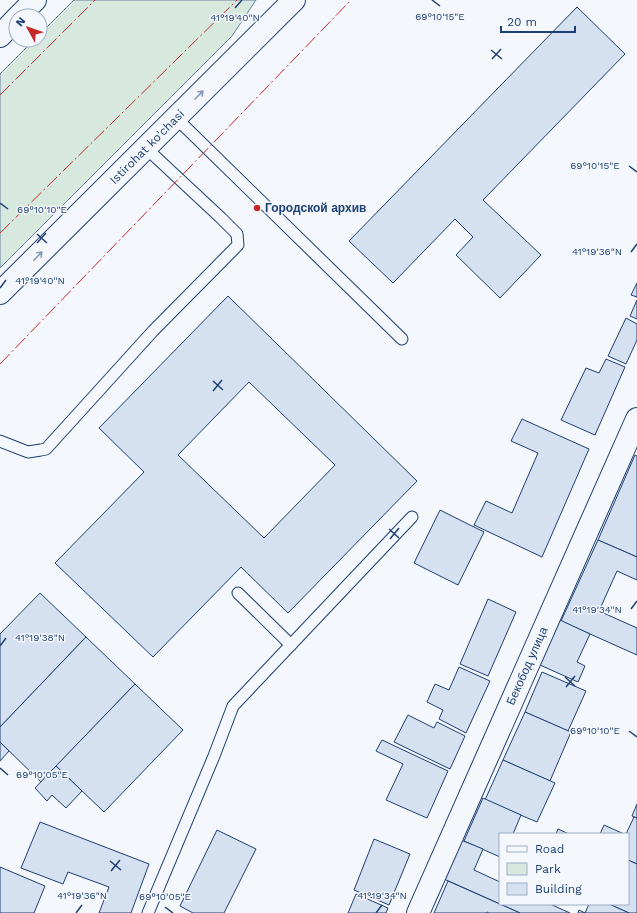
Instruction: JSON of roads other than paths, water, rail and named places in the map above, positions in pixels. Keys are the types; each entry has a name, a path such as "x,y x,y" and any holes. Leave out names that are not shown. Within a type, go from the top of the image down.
{"street":[{"path":"27,8 35,0"},
{"name":"Istirohat ko'chasi","path":"0,294 294,0"},
{"path":"0,36 8,28"},
{"name":"Бекобод улица","path":"418,913 637,419"}],"lane":[{"path":"176,118 402,339"},
{"path":"0,441 28,452 46,449 153,331 238,245 237,234 146,148"},
{"path":"148,913 214,756 233,706 412,517"},
{"path":"238,593 291,645"}],"place":[{"name":"Городской архив","path":"257,208"}]}
